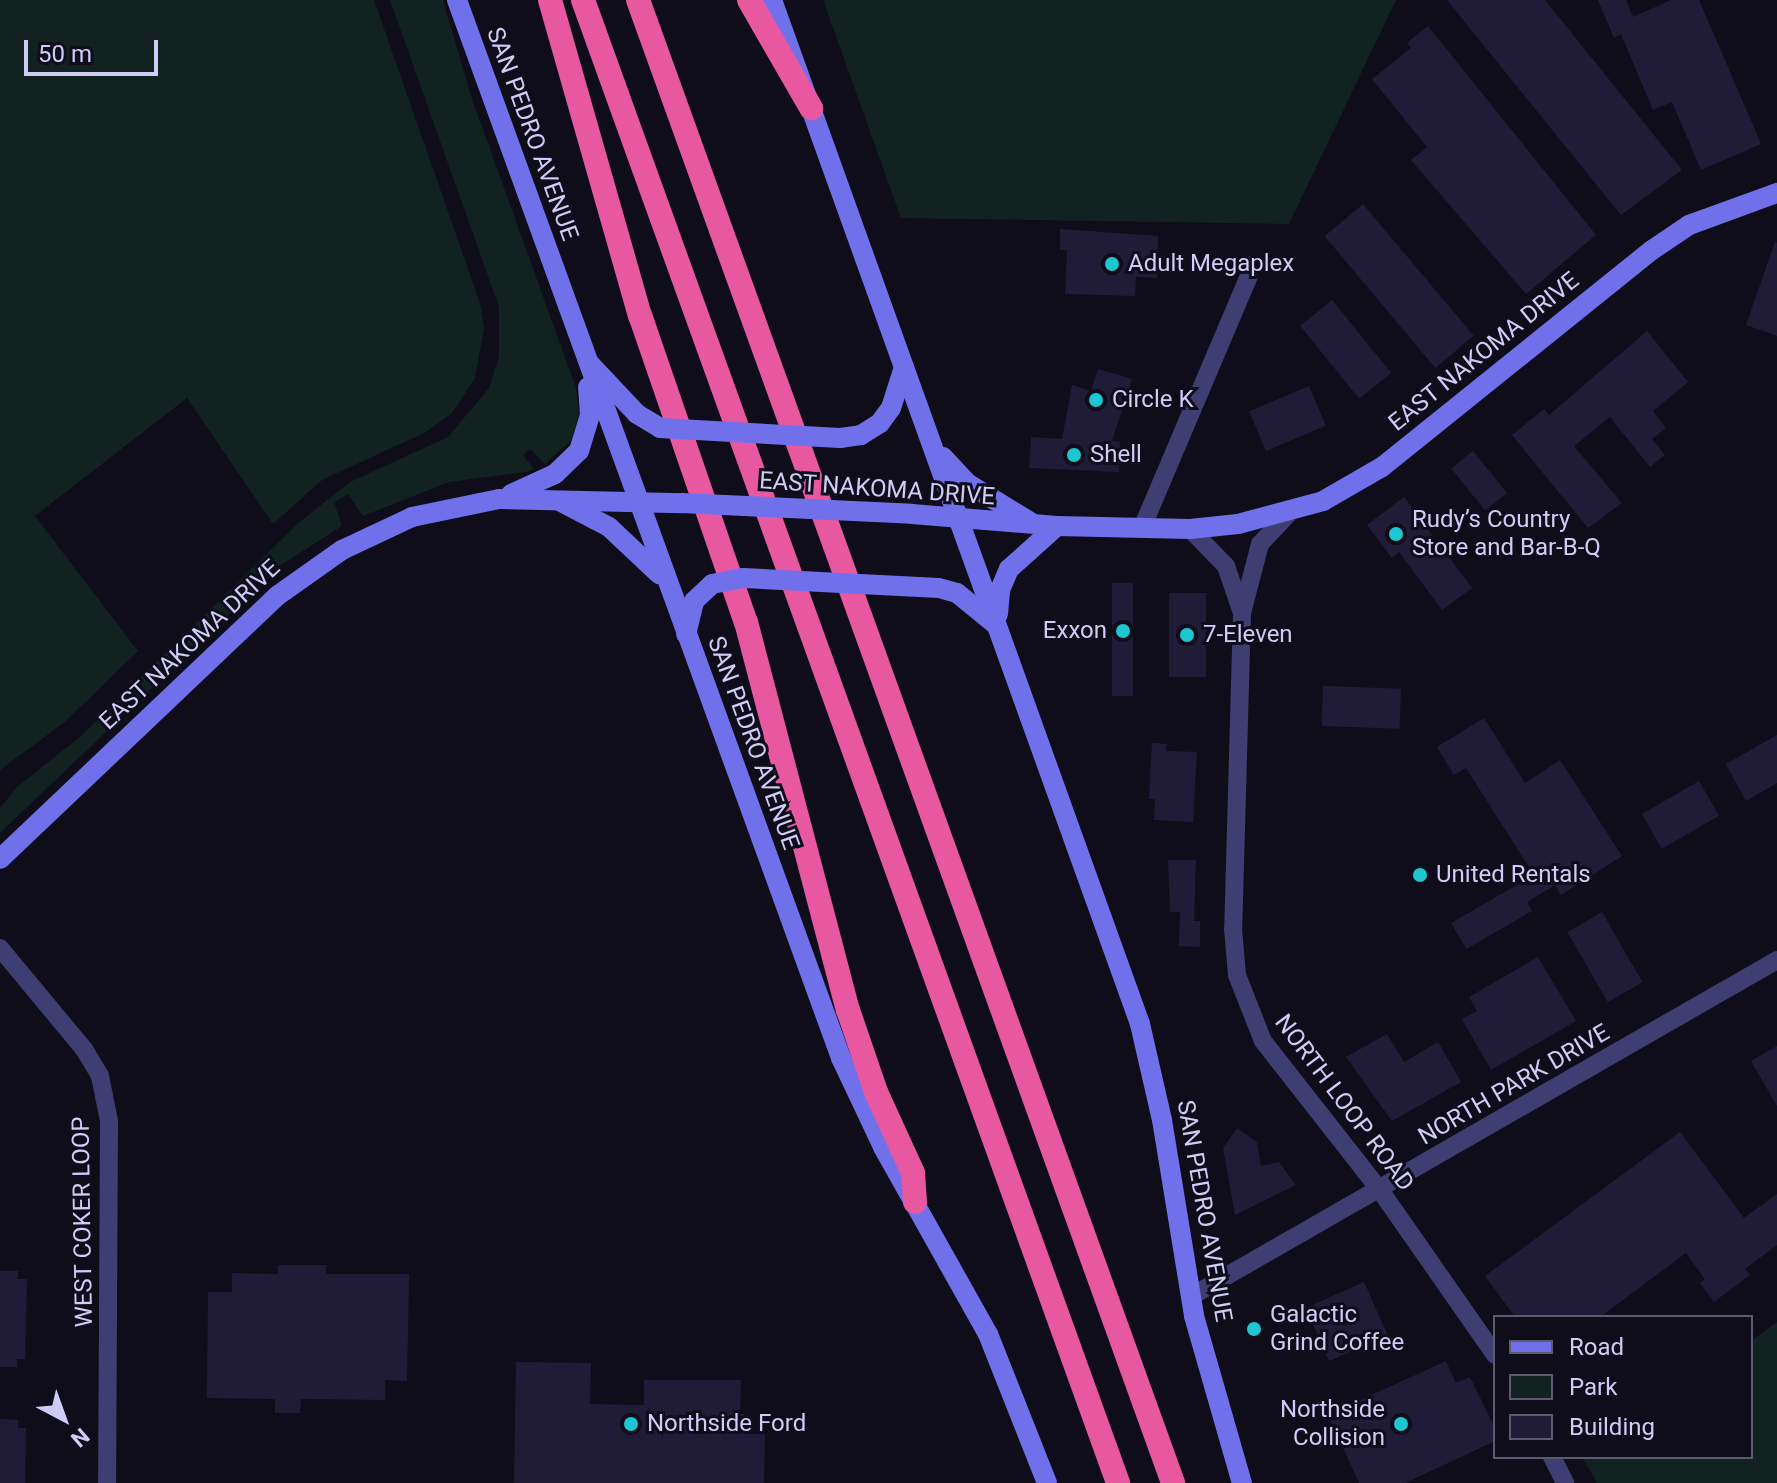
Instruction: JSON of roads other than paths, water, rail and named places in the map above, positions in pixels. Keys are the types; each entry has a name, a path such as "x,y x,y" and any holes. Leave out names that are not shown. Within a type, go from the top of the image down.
{"highway":[{"path":"550,0 640,315 746,622 848,1010 876,1092 913,1173 915,1202"},
{"path":"583,0 1118,1483"},
{"path":"638,0 1173,1483"},
{"path":"749,0 811,108"}],"main road":[{"name":"SAN PEDRO AVENUE","path":"457,0 635,500 841,1058 988,1334 1047,1483"},
{"name":"SAN PEDRO AVENUE","path":"772,0 1140,1024 1165,1132 1190,1297 1215,1403 1242,1483"},
{"name":"EAST NAKOMA DRIVE","path":"0,859 308,572 412,517 499,499 550,497 912,514 960,521 1035,525 1142,528 1190,529 1289,513 1323,501 1382,467 1678,233 1735,205 1777,193"},
{"path":"585,359 637,414 660,428 840,438 867,433 880,423 891,408 904,367"},
{"path":"499,499 547,480 579,451 590,415 585,359"},
{"path":"929,437 967,483 1035,525"},
{"path":"550,497 617,533 668,585"},
{"path":"998,627 1000,590 1009,569 1057,526"},
{"path":"686,636 694,601 712,584 743,578 939,588 968,600 998,627"}],"street":[{"path":"1142,528 1248,278"},
{"name":"NORTH LOOP ROAD","path":"1289,513 1260,544 1242,613 1233,929 1237,975 1263,1041 1380,1190 1493,1352"},
{"name":"NORTH LOOP ROAD","path":"1190,529 1226,566 1242,613"},
{"name":"WEST COKER LOOP","path":"0,948 84,1049 100,1076 109,1121 107,1483"},
{"name":"NORTH PARK DRIVE","path":"1190,1297 1777,960"},
{"path":"1553,1459 1565,1483"}],"place":[{"name":"Adult Megaplex","path":"1112,264"},
{"name":"Circle K","path":"1096,400"},
{"name":"Shell","path":"1074,455"},
{"name":"Rudy’s Country Store and Bar-B-Q","path":"1396,534"},
{"name":"Exxon","path":"1123,631"},
{"name":"7-Eleven","path":"1187,635"},
{"name":"United Rentals","path":"1420,875"},
{"name":"Galactic Grind Coffee","path":"1254,1329"},
{"name":"Northside Ford","path":"631,1424"},
{"name":"Northside Collision","path":"1401,1424"}]}
